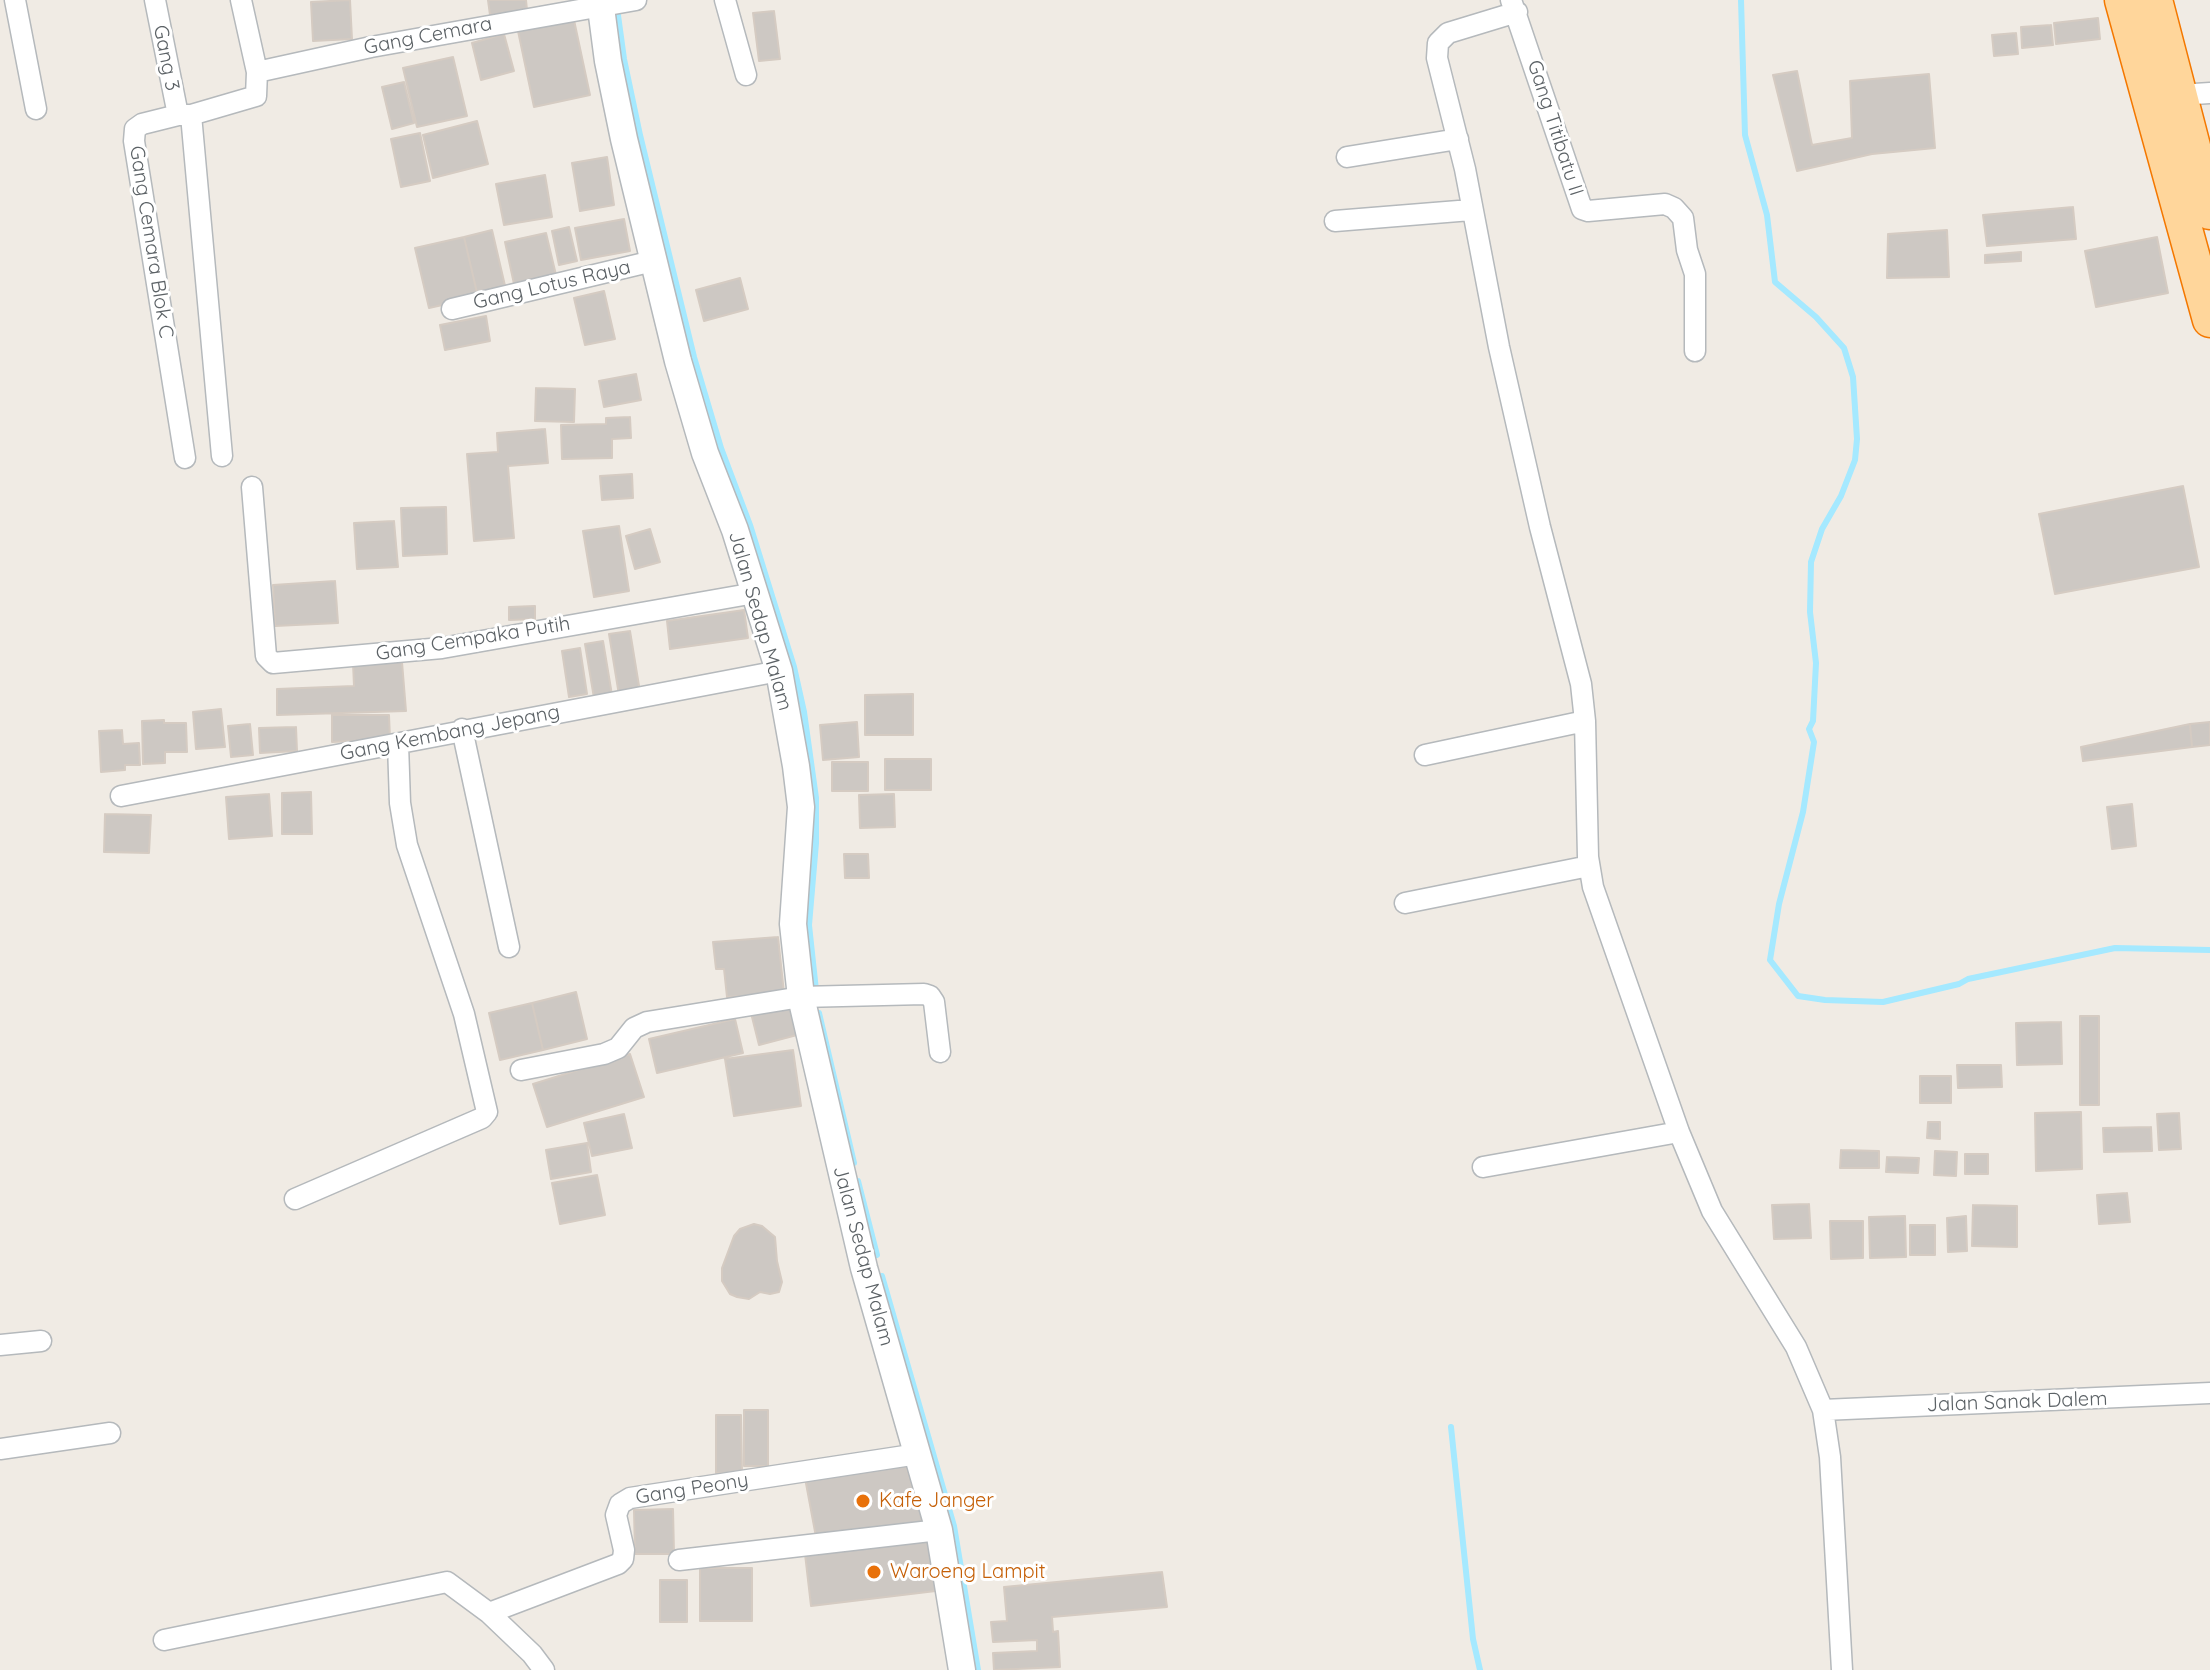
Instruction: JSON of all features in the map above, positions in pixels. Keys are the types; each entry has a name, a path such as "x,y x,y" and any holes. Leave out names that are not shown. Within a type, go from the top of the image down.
{"highway":[{"path":"2122,0 2210,320"},
{"path":"2155,0 2194,94 2210,212"}],"street":[{"path":"15,0 36,109"},
{"name":"Gang 3","path":"155,0 185,115 222,456"},
{"path":"241,0 257,72"},
{"path":"725,0 746,75"},
{"name":"Gang Cemara","path":"257,72 385,44 615,3"},
{"name":"Jalan Sedap Malam","path":"615,3 615,92 653,261 705,453 779,671 801,807 793,924 815,997 853,1227 939,1530 962,1670"},
{"path":"1514,6 1448,33 1438,43 1437,58 1458,139 1540,527 1574,654 1585,721 1589,866 1598,907 1679,1132 1712,1211 1796,1347 1823,1410 1830,1457 1842,1670"},
{"name":"Gang Titibatu II","path":"1514,6 1582,209 1665,204 1683,218 1687,250 1695,274 1695,351"},
{"name":"Gang Cemara Blok C","path":"185,458 134,141 135,129 142,124 256,96 257,72"},
{"path":"1347,157 1458,139"},
{"path":"1335,221 1471,210"},
{"name":"Gang Lotus Raya","path":"452,309 653,261"},
{"name":"Gang Cempaka Putih","path":"252,487 266,656 273,663 442,648 755,593"},
{"name":"Gang Kembang Jepang","path":"121,796 779,671"},
{"path":"1425,755 1585,721"},
{"path":"462,729 509,947"},
{"path":"295,1199 482,1118 487,1112 464,1014 407,845 400,803 398,744"},
{"path":"1405,903 1589,866"},
{"path":"521,1070 604,1054 618,1048 634,1028 647,1022 815,997 930,996 934,1002 940,1052"},
{"path":"1483,1167 1679,1132"},
{"path":"0,1345 41,1341"},
{"name":"Jalan Sanak Dalem","path":"1823,1410 2210,1393"},
{"path":"0,1449 110,1433"},
{"name":"Gang Peony","path":"489,1613 618,1564 623,1559 624,1550 616,1515 620,1504 630,1498 918,1454"},
{"path":"679,1560 939,1530"},
{"path":"164,1640 447,1582 489,1613 532,1654 544,1670"}],"building":[{"path":"350,0 352,39 313,41 311,2"},
{"path":"488,0 526,0 527,10 490,15"},
{"path":"774,11 780,59 759,61 753,13"},
{"path":"2098,18 2100,39 2056,44 2054,23"},
{"path":"574,20 590,95 534,107 518,31"},
{"path":"2051,25 2053,45 2022,48 2021,27"},
{"path":"2016,33 2018,54 1994,56 1992,35"},
{"path":"504,34 514,71 481,80 472,43"},
{"path":"453,57 467,116 417,127 403,68"},
{"path":"1797,71 1812,145 1852,138 1850,81 1929,74 1935,148 1872,154 1797,171 1773,75"},
{"path":"404,82 414,123 392,129 382,87"},
{"path":"477,121 488,164 433,178 423,135"},
{"path":"420,133 430,181 401,187 391,139"},
{"path":"607,157 614,205 580,211 572,163"},
{"path":"545,175 552,217 504,225 496,184"},
{"path":"2073,207 2076,239 1987,246 1983,215"},
{"path":"624,219 630,251 581,260 575,228"},
{"path":"569,227 577,261 559,265 552,231"},
{"path":"492,230 506,290 478,297 464,237"},
{"path":"1947,230 1949,277 1887,278 1888,234"},
{"path":"546,233 556,275 514,284 505,242"},
{"path":"464,237 478,297 429,308 415,248"},
{"path":"2157,237 2168,293 2096,307 2085,251"},
{"path":"2021,252 2021,261 1985,263 1985,255"},
{"path":"740,278 748,309 704,321 696,290"},
{"path":"604,291 615,339 585,345 574,298"},
{"path":"486,316 490,341 445,350 440,325"},
{"path":"636,374 641,400 604,407 599,381"},
{"path":"536,388 575,389 574,422 535,421"},
{"path":"630,417 631,438 612,439 612,458 562,459 561,425 606,424 606,418"},
{"path":"545,429 548,463 508,466 514,538 474,541 467,454 498,452 497,433"},
{"path":"632,474 633,498 602,500 600,476"},
{"path":"2183,486 2199,567 2055,594 2039,514"},
{"path":"446,507 447,554 403,556 401,508"},
{"path":"394,521 398,567 357,569 354,523"},
{"path":"619,526 629,591 594,597 583,531"},
{"path":"650,529 660,562 635,569 626,536"},
{"path":"335,581 338,623 275,626 273,585"},
{"path":"535,606 535,619 509,620 509,607"},
{"path":"744,610 748,638 670,649 667,621"},
{"path":"630,631 640,692 619,695 609,634"},
{"path":"603,641 612,695 594,698 585,644"},
{"path":"580,648 587,694 569,697 562,651"},
{"path":"402,662 406,711 277,715 277,689 354,686 353,663"},
{"path":"913,694 913,735 865,735 865,695"},
{"path":"221,709 225,747 196,749 193,712"},
{"path":"332,715 389,715 390,739 332,742"},
{"path":"164,720 164,723 186,723 187,752 165,752 165,763 143,764 142,721"},
{"path":"857,722 859,757 823,760 820,725"},
{"path":"2210,722 2210,745 2192,747 2190,724"},
{"path":"250,724 253,755 231,757 228,726"},
{"path":"2190,724 2192,747 2083,761 2081,747"},
{"path":"296,727 297,751 260,753 259,728"},
{"path":"122,730 123,744 139,743 140,765 125,765 125,770 101,772 99,731"},
{"path":"885,759 931,759 931,790 885,790"},
{"path":"832,762 868,762 868,791 832,791"},
{"path":"311,792 312,834 282,834 282,793"},
{"path":"269,794 272,836 229,839 226,797"},
{"path":"894,794 895,827 860,828 859,795"},
{"path":"2132,804 2136,846 2112,849 2107,807"},
{"path":"105,814 151,815 149,853 104,852"},
{"path":"844,854 868,854 869,878 845,878"},
{"path":"778,937 784,993 727,997 724,969 716,969 713,942"},
{"path":"576,992 587,1039 543,1050 532,1003"},
{"path":"532,1003 543,1050 500,1060 489,1013"},
{"path":"789,1003 797,1035 759,1045 751,1013"},
{"path":"2080,1016 2099,1016 2099,1105 2080,1105"},
{"path":"735,1019 743,1053 657,1073 649,1039"},
{"path":"2061,1022 2062,1064 2017,1065 2016,1023"},
{"path":"793,1050 801,1106 734,1116 725,1059"},
{"path":"630,1054 644,1097 547,1127 533,1084"},
{"path":"1957,1065 2001,1065 2002,1087 1958,1088"},
{"path":"1920,1076 1951,1076 1951,1103 1920,1103"},
{"path":"2081,1112 2082,1169 2036,1171 2035,1113"},
{"path":"2179,1113 2181,1149 2159,1150 2157,1114"},
{"path":"624,1114 632,1148 592,1156 584,1123"},
{"path":"1928,1122 1940,1122 1940,1139 1927,1138"},
{"path":"2151,1127 2152,1151 2104,1152 2103,1128"},
{"path":"587,1143 591,1172 551,1179 546,1150"},
{"path":"1841,1150 1879,1151 1879,1168 1840,1168"},
{"path":"1935,1151 1957,1152 1956,1176 1934,1175"},
{"path":"1965,1154 1988,1154 1988,1174 1965,1174"},
{"path":"1887,1157 1919,1158 1918,1173 1886,1172"},
{"path":"597,1175 605,1215 560,1224 552,1183"},
{"path":"2127,1193 2130,1222 2099,1224 2097,1195"},
{"path":"1809,1204 1811,1238 1774,1239 1772,1205"},
{"path":"1973,1205 2017,1206 2017,1247 1972,1246"},
{"path":"1905,1216 1906,1257 1870,1258 1869,1217"},
{"path":"1966,1216 1967,1251 1948,1252 1947,1218"},
{"path":"1830,1221 1863,1221 1863,1258 1831,1259"},
{"path":"754,1224 762,1226 775,1237 782,1282 779,1292 760,1292 749,1299 730,1294 722,1281 722,1268 734,1236 740,1229"},
{"path":"1910,1225 1935,1225 1935,1255 1910,1255"},
{"path":"744,1410 768,1410 768,1466 744,1466"},
{"path":"716,1415 741,1415 742,1473 716,1473"},
{"name":"Kafe Janger","path":"905,1463 924,1524 816,1537 805,1478"},
{"path":"673,1509 674,1554 635,1554 634,1510"},
{"name":"Waroeng Lampit","path":"936,1538 944,1590 811,1606 805,1554"},
{"path":"700,1568 752,1568 752,1621 700,1621"},
{"path":"1162,1572 1167,1607 1052,1617 1053,1632 1058,1631 1060,1667 994,1670 993,1653 1037,1651 1037,1640 993,1642 991,1622 1007,1621 1004,1587"},
{"path":"660,1580 687,1580 687,1622 660,1622"}],"waterway":[{"path":"1741,0 1745,135 1767,215 1775,282 1816,317 1844,348 1853,377 1857,439 1855,460 1841,496 1822,529 1811,562 1810,612 1816,663 1813,721 1809,729 1814,742 1803,812 1779,904 1770,960 1798,996 1883,1002 1959,984 1968,979 2115,948 2210,950"},
{"path":"617,8 640,135 694,357 721,448 750,525 794,667 804,712 816,798 816,843 809,925 816,990"},
{"path":"819,1013 854,1163"},
{"path":"858,1181 877,1255"},
{"path":"882,1276 954,1526 978,1670"},
{"path":"1451,1427 1473,1639 1480,1670"}],"place":[{"name":"Kafe Janger","path":"863,1501"},
{"name":"Waroeng Lampit","path":"874,1572"}]}
